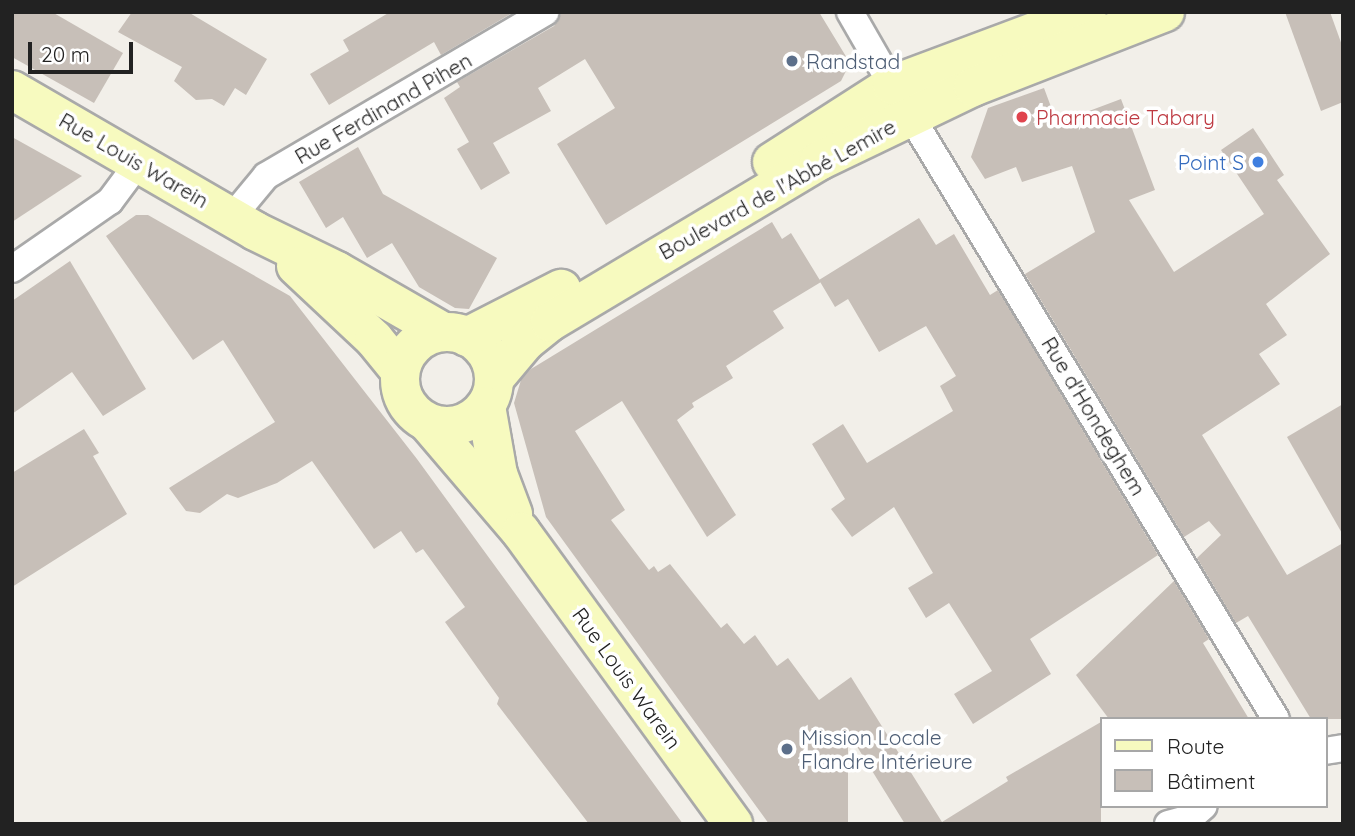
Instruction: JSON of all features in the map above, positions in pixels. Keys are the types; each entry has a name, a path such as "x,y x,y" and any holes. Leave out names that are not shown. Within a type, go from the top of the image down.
{"main road":[{"name":"Boulevard de l'Abbé Lemire","path":"455,334 624,252 901,100 1087,12"},
{"name":"Boulevard de l'Abbé Lemire","path":"490,392 525,342 562,314 774,186 901,100 1165,12"},
{"name":"Rue Louis Warein","path":"12,90 244,224 455,334"},
{"name":"Rue Louis Warein","path":"244,224 351,316 400,371"},
{"path":"455,334 486,354 490,392 463,424 448,426 427,422 405,401 400,371 415,344 455,334"},
{"name":"Rue Louis Warein","path":"490,392 498,474 521,532"},
{"name":"Rue Louis Warein","path":"427,422 521,532 733,824"}],"street":[{"name":"Rue Ferdinand Pihen","path":"244,224 266,176 546,12"},
{"name":"Rue d'Hondeghem","path":"850,12 1275,717"},
{"path":"12,269 110,201 139,162"}],"building":[{"path":"12,12 52,12 123,53 94,103 12,57"},
{"path":"132,12 188,12 267,59 246,95 235,88 224,106 212,99 196,100 174,81 182,67 118,32"},
{"path":"390,12 514,12 441,55 434,42 329,105 310,74 349,51 343,40"},
{"path":"562,12 819,12 850,63 841,81 606,225 557,144 615,108 585,59 538,88 551,111 493,143 510,173 481,190 457,149 469,142 444,98 460,87 457,82 554,26"},
{"path":"1285,12 1330,12 1343,48 1343,102 1321,111"},
{"path":"1044,88 1057,123 1121,99 1155,190 1129,200 1174,272 1264,214 1221,150 1253,128 1284,175 1277,180 1330,254 1266,304 1287,335 1259,354 1280,384 1202,435 1287,575 1343,543 1343,719 1310,717 1248,616 1236,623 1197,558 1221,535 1209,521 1184,537 1025,274 1095,232 1072,166 1022,182 1016,167 985,179 971,157 988,108"},
{"path":"12,137 82,176 12,222"},
{"path":"358,147 383,194 497,258 469,309 455,308 419,287 392,243 367,258 343,217 326,228 299,182"},
{"path":"136,215 148,215 290,296 417,459 683,824 589,824 497,704 499,698 445,622 465,607 423,549 416,553 401,531 374,549 312,461 277,483 238,498 227,494 200,513 186,511 169,488 275,422 223,340 193,360 106,236"},
{"path":"919,218 936,245 954,234 990,295 998,290 1158,555 1030,639 1051,674 973,724 954,694 992,671 949,603 926,618 908,588 933,573 894,507 852,537 831,509 845,499 812,444 843,424 867,463 953,411 940,386 956,376 926,326 879,352 848,299 835,307 819,280"},
{"path":"772,222 782,239 791,233 821,282 773,311 784,328 726,366 733,378 692,403 694,407 677,420 736,515 707,537 622,401 575,431 625,510 611,520 649,570 654,566 658,572 670,564 721,628 727,623 744,644 755,635 777,666 788,658 819,700 851,677 942,822 1008,781 1006,777 1100,723 1101,824 905,824 848,732 848,824 769,824 546,517 514,403 521,380 531,369"},
{"path":"70,261 146,389 103,416 72,372 12,414 12,301"},
{"path":"1343,404 1343,535 1287,437"},
{"path":"84,429 99,453 93,456 127,514 12,587 12,473"},
{"path":"1174,581 1209,639 1203,643 1248,717 1108,717 1076,675"}],"place":[{"name":"Randstad","path":"792,61"},
{"name":"Pharmacie Tabary","path":"1022,117"},
{"name":"Point S","path":"1258,162"},
{"name":"Mission Locale Flandre Intérieure","path":"787,749"}]}
